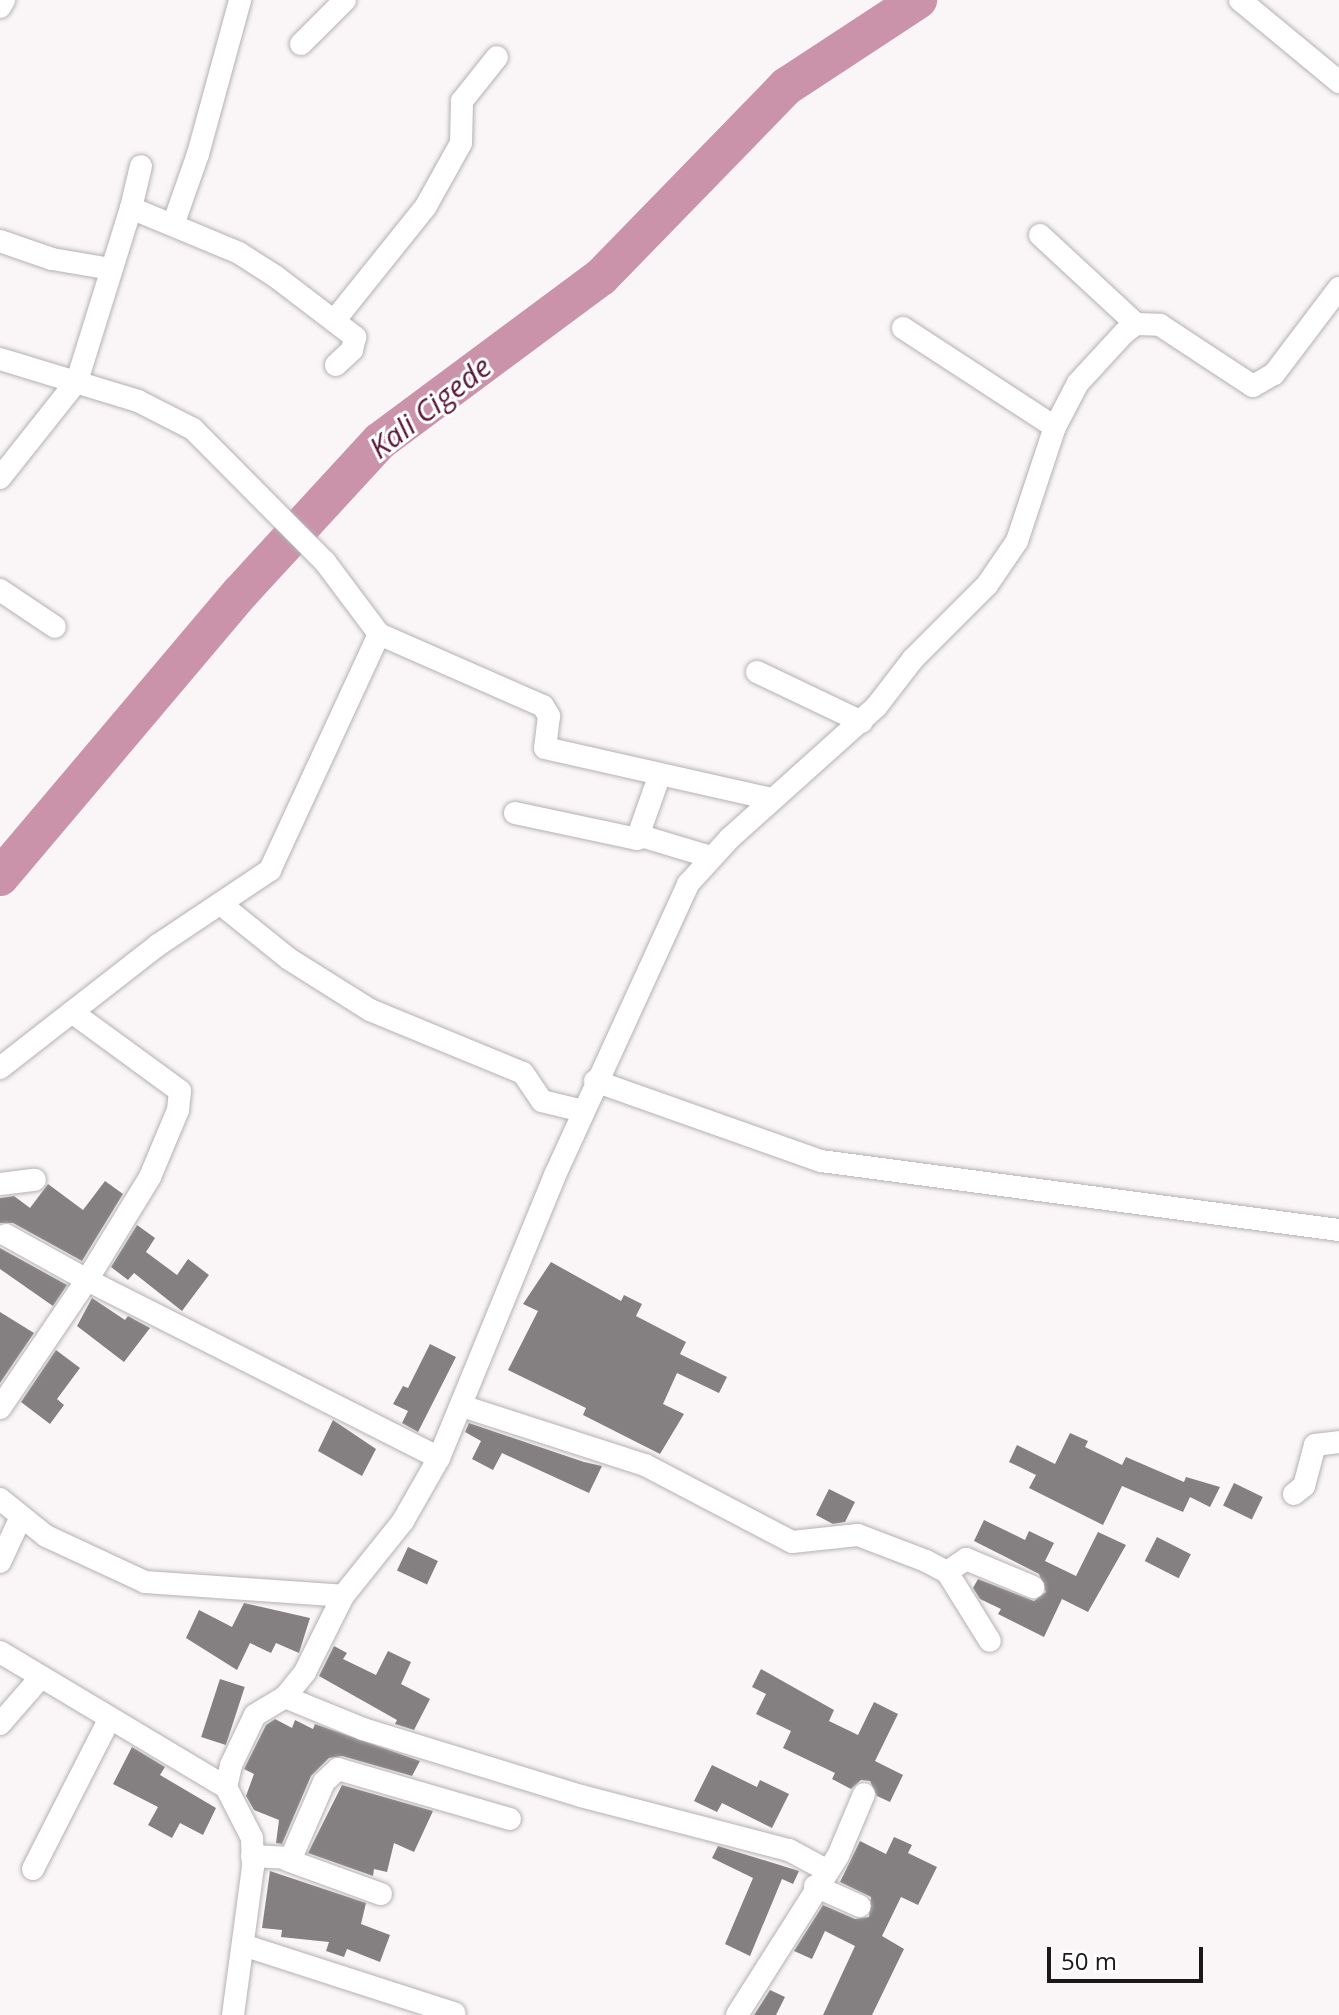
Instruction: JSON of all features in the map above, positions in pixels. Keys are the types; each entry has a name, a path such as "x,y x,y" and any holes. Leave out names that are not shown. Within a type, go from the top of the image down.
{"street":[{"path":"0,7 4,0"},
{"path":"173,225 198,154 240,0"},
{"path":"301,44 345,0"},
{"path":"1240,0 1339,82"},
{"path":"334,321 426,206 461,143 462,101 497,57"},
{"path":"0,478 77,381 141,166"},
{"path":"131,208 239,253 334,321 356,342 336,365"},
{"path":"1040,235 1136,324 1171,330 1253,386 1274,374 1336,299"},
{"path":"0,241 52,259 111,269"},
{"path":"226,1787 255,1715 285,1697 305,1672 343,1596 403,1521 439,1458 595,1081 688,884 711,857 771,799 862,722 1005,562 1029,510 1055,427 1078,383 1136,324"},
{"path":"903,328 1055,427"},
{"path":"0,359 138,401 193,429 325,562 379,634 543,706 549,716 542,743 552,752 771,799"},
{"path":"0,590 55,627"},
{"path":"0,1068 158,945 222,905 277,861 379,634"},
{"path":"757,672 862,722"},
{"path":"641,836 659,777"},
{"path":"515,813 632,839 641,836 711,857"},
{"path":"222,905 289,959 361,1004 523,1073 542,1101 583,1111"},
{"path":"0,1408 87,1280 150,1177 182,1095 73,1013"},
{"path":"595,1081 821,1161 1339,1230"},
{"path":"0,1184 35,1180"},
{"path":"6,1235 232,1356 439,1458"},
{"path":"462,1406 645,1465 792,1542 858,1535 947,1572 990,1641"},
{"path":"1294,1494 1304,1486 1315,1445 1339,1442"},
{"path":"0,1499 46,1536 145,1582 343,1596"},
{"path":"0,1562 21,1517"},
{"path":"947,1572 966,1559 1033,1587"},
{"path":"0,1652 109,1720 226,1787 245,1817 252,1856 246,1946 233,2015"},
{"path":"0,1724 41,1677"},
{"path":"285,1697 363,1729 581,1796 789,1850 860,1906"},
{"path":"33,1869 109,1720"},
{"path":"287,1860 324,1782 338,1769 510,1819"},
{"path":"737,2015 822,1878 864,1794"},
{"path":"252,1856 287,1860 381,1894"},
{"path":"246,1946 454,2013"}],"building":[{"path":"105,1181 123,1194 82,1261 13,1223 0,1223 0,1198 14,1196 30,1208 48,1184 83,1210"},
{"path":"137,1225 155,1238 146,1252 177,1275 188,1259 209,1275 182,1311 134,1273 128,1280 111,1267"},
{"path":"0,1248 67,1285 53,1306 0,1269"},
{"path":"551,1262 621,1301 624,1295 642,1304 636,1316 686,1342 680,1354 727,1377 719,1393 677,1373 663,1404 684,1414 660,1454 583,1415 586,1408 508,1370 538,1311 523,1304"},
{"path":"92,1298 125,1320 128,1316 150,1328 124,1362 77,1326"},
{"path":"0,1312 34,1333 0,1383"},
{"path":"430,1344 456,1357 418,1432 402,1423 408,1411 393,1404 403,1386 408,1388"},
{"path":"56,1350 80,1368 57,1399 64,1405 50,1424 21,1402"},
{"path":"333,1420 376,1449 362,1476 318,1451"},
{"path":"469,1423 602,1466 589,1493 502,1453 493,1470 472,1459 481,1441 465,1432"},
{"path":"1070,1433 1088,1441 1085,1447 1122,1465 1126,1457 1184,1482 1186,1477 1220,1487 1210,1507 1190,1497 1183,1512 1122,1486 1103,1525 1029,1488 1036,1475 1009,1462 1017,1445 1055,1464"},
{"path":"1234,1483 1263,1497 1252,1519 1223,1505"},
{"path":"829,1489 855,1502 845,1522 833,1524 816,1515"},
{"path":"984,1520 1025,1540 1029,1531 1054,1543 1045,1561 1076,1576 1098,1532 1126,1545 1088,1612 1062,1599 1044,1637 998,1614 1001,1609 980,1599 973,1588 978,1579 1034,1601 1046,1592 1039,1574 974,1541"},
{"path":"1157,1537 1191,1554 1179,1578 1145,1561"},
{"path":"408,1547 438,1561 427,1585 397,1571"},
{"path":"244,1603 310,1618 299,1653 276,1643 271,1653 250,1643 237,1670 186,1638 199,1610 232,1627"},
{"path":"334,1646 347,1653 343,1659 376,1675 388,1651 411,1662 401,1684 430,1699 414,1730 395,1724 397,1720 319,1676"},
{"path":"761,1669 834,1710 829,1721 858,1735 874,1702 898,1714 875,1761 903,1775 890,1802 877,1796 870,1781 861,1780 851,1789 832,1779 835,1773 783,1748 791,1731 756,1714 766,1694 752,1687"},
{"path":"220,1679 245,1687 226,1745 201,1737"},
{"path":"275,1719 292,1728 295,1720 313,1729 315,1724 420,1761 412,1776 342,1756 329,1758 311,1776 282,1844 276,1843 279,1820 254,1810 246,1796 254,1774 244,1769 266,1725"},
{"path":"132,1747 165,1767 160,1775 216,1808 203,1835 180,1823 172,1838 148,1825 158,1807 113,1784"},
{"path":"712,1765 757,1787 760,1780 789,1794 772,1828 722,1803 717,1812 694,1801"},
{"path":"342,1785 433,1811 414,1852 394,1843 387,1872 374,1869 373,1876 308,1853"},
{"path":"894,1837 912,1845 908,1853 937,1867 918,1905 901,1897 882,1936 904,1949 872,2015 823,2015 855,1946 825,1931 812,1959 794,1951 823,1905 855,1919 869,1917 871,1897 840,1882 860,1841 886,1854"},
{"path":"718,1846 799,1871 793,1884 782,1879 750,1956 725,1944 753,1878 712,1858"},
{"path":"270,1871 366,1903 361,1924 390,1935 380,1962 347,1949 344,1957 326,1951 329,1942 281,1937 282,1930 262,1928"},
{"path":"770,1990 785,1997 776,2015 754,2015"}],"waterway":[{"name":"Kali Cigede","path":"0,877 241,592 380,441 601,277 787,86 918,0"}]}
